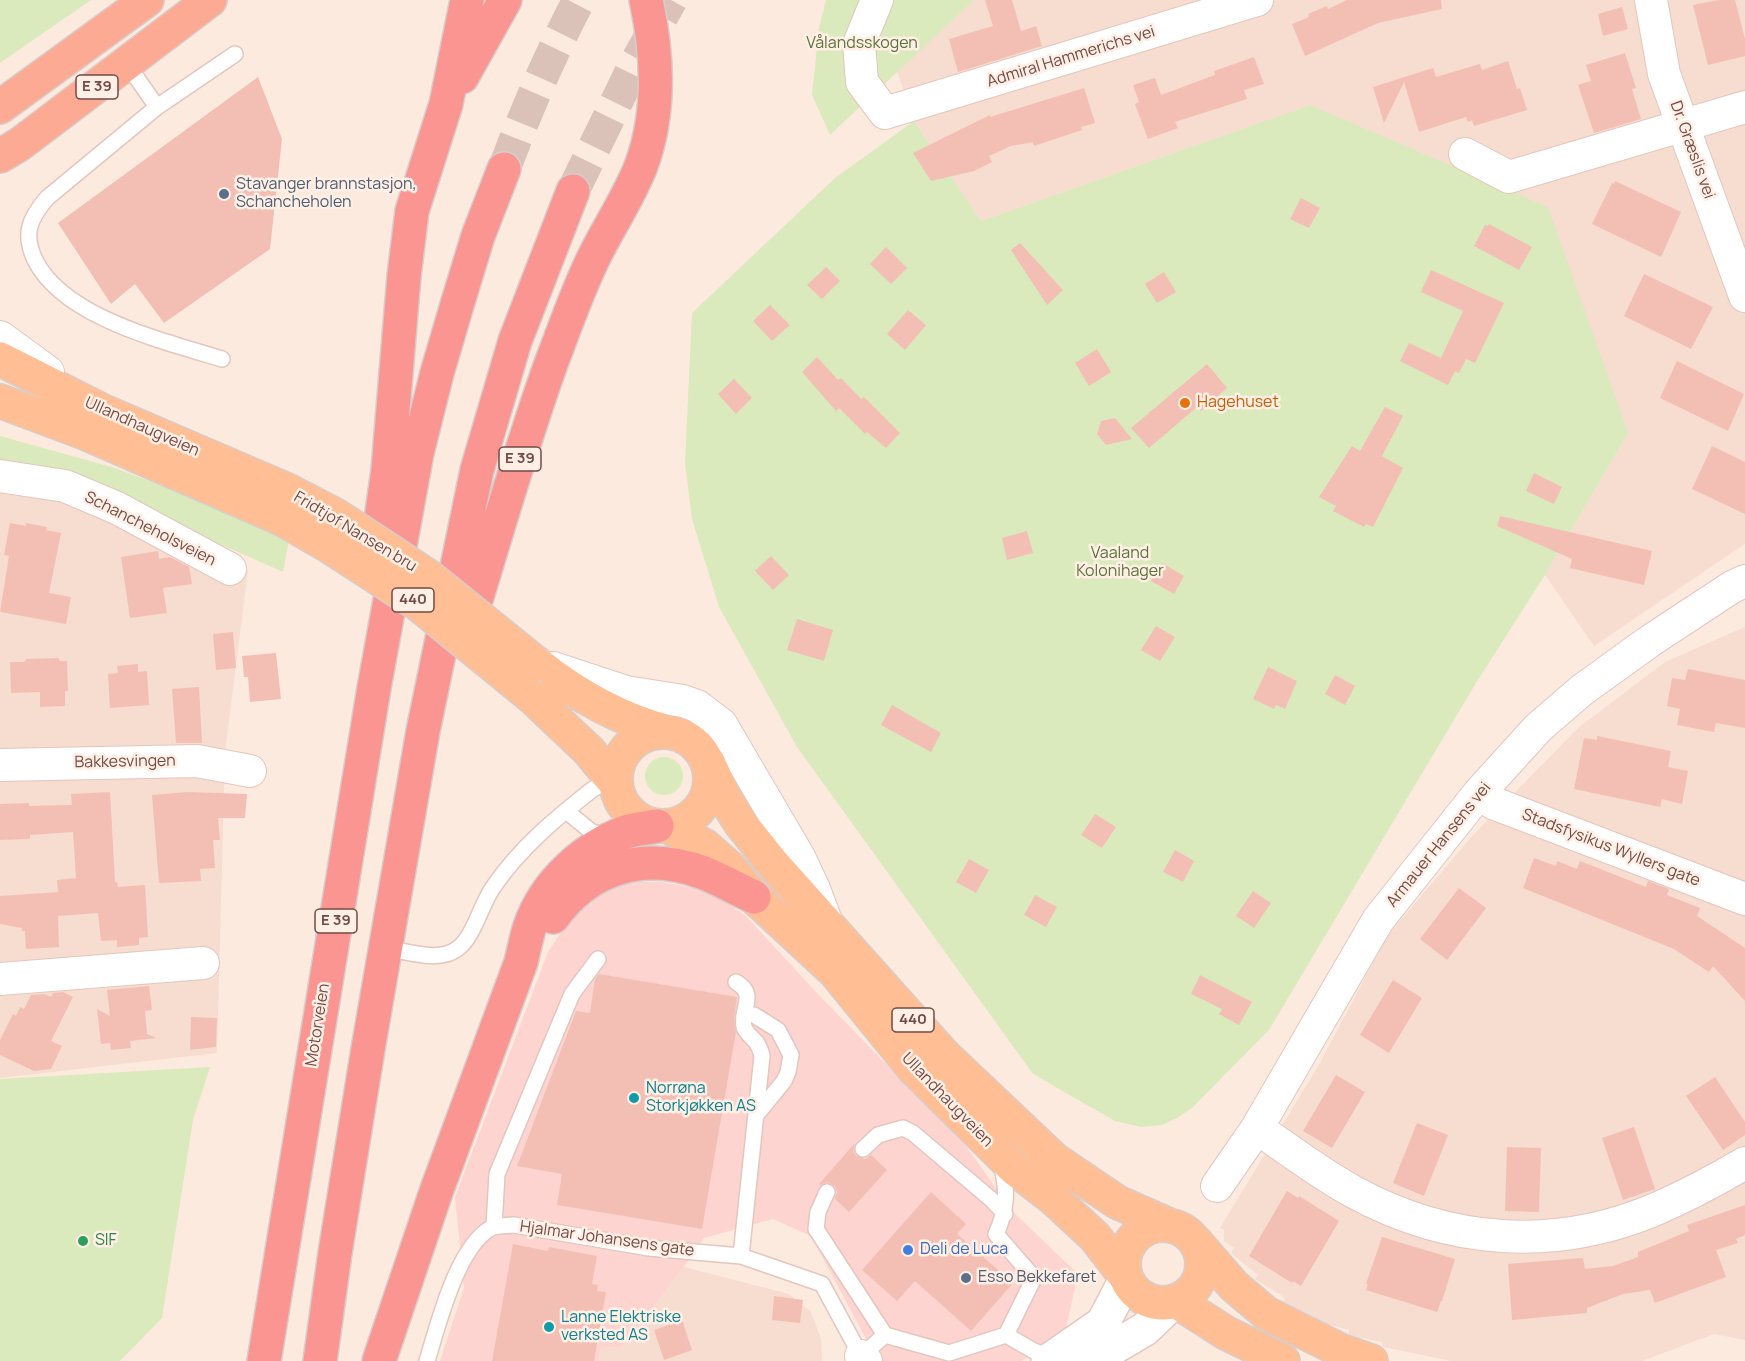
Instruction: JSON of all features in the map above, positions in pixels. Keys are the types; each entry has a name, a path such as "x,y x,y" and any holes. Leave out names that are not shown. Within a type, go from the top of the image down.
{"highway":[{"name":"E 39","path":"0,107 147,0"},
{"name":"E 39","path":"7,156 210,0"},
{"name":"E 39","path":"374,688 371,590 388,470 409,233 412,211 423,171 446,104 467,0"},
{"name":"E 39","path":"446,104 505,0"},
{"name":"E 39","path":"423,731 456,664 544,383 567,321 592,260 641,165 650,135 656,101 656,63 646,0"},
{"name":"E 39","path":"374,688 417,453 436,373 478,236 504,170"},
{"name":"E 39","path":"320,1361 335,1253 385,948 423,731 463,534 482,450 515,341 573,191"},
{"name":"Motorveien","path":"264,1361 374,688"},
{"path":"379,1361 436,1192 521,962 531,924 546,894 561,874 578,859 612,838 627,831 662,826"},
{"path":"521,962 561,906 580,888 600,874 626,865 650,863 676,865 705,873 754,897"}],"main road":[{"name":"Ullandhaugveien","path":"0,359 284,505"},
{"name":"Ullandhaugveien","path":"0,401 284,505"},
{"name":"Fridtjof Nansen bru","path":"284,505 337,516 428,576 536,663"},
{"name":"Fridtjof Nansen bru","path":"284,505 327,544 418,604 532,697 589,751 616,784"},
{"name":"440","path":"536,663 578,693 619,716 641,725 681,735 692,741 708,762"},
{"path":"616,784 621,757 630,746 641,737 654,732 668,732"},
{"name":"Ullandhaugveien","path":"708,762 725,799 741,824 773,864 944,1055 1055,1160 1117,1202 1182,1233 1234,1286 1266,1313 1342,1351 1371,1361"},
{"path":"662,826 681,823 703,804 711,776 708,762"},
{"name":"440","path":"616,784 623,803 632,814 644,821 662,826"},
{"name":"Ullandhaugveien","path":"662,826 705,846 729,867 754,897 835,972 913,1068 1015,1169 1054,1199 1095,1237 1125,1278"},
{"path":"1125,1278 1123,1263 1125,1250 1132,1238 1155,1225 1182,1233 1200,1251 1203,1263 1201,1276 1191,1291 1174,1302"},
{"name":"440","path":"1125,1278 1140,1296 1150,1302 1161,1304 1174,1302 1226,1333 1283,1361"}],"street":[{"name":"Admiral Hammerichs vei","path":"877,0 859,44 862,82 885,113 1257,0"},
{"name":"Dr. Græslis vei","path":"1651,0 1664,74 1745,296"},
{"path":"1465,154 1509,177 1600,152 1745,107"},
{"path":"0,337 103,411"},
{"name":"Schancheholsveien","path":"0,476 65,486 117,508 230,569"},
{"name":"Armauer Hansens vei","path":"1217,1186 1257,1128 1378,920 1479,793 1538,728 1582,690 1650,641 1732,587 1745,581"},
{"name":"Ullandhaugveien","path":"536,663 626,692 683,701 703,709 721,724 799,857 826,921"},
{"name":"Bakkesvingen","path":"0,765 197,761 250,771"},
{"name":"Stadsfysikus Wyllers gate","path":"1479,793 1493,803 1745,899"},
{"path":"0,979 203,963"},
{"path":"1257,1128 1351,1191 1392,1211 1436,1227 1480,1236 1560,1235 1608,1225 1654,1210 1745,1163"},
{"path":"1051,1360 1103,1323 1125,1278"},
{"path":"1091,1361 1145,1329 1174,1302"}],"lane":[{"path":"222,359 166,342 105,319 65,297 41,272 31,251 27,235 34,213 47,198 157,107 234,54"},
{"path":"127,64 157,107"},
{"path":"385,948 439,956 457,950 470,934 483,903 507,868 524,849 592,789 603,784 616,784"},
{"path":"566,811 592,832 612,838"},
{"path":"427,1361 460,1264 482,1235 494,1227 497,1174 572,994 598,959"},
{"path":"736,982 748,993 744,1024 746,1031 758,1044 762,1056 741,1256"},
{"path":"754,1015 778,1030 791,1055 784,1081 756,1114"},
{"path":"863,1149 878,1135 903,1128 931,1148 1005,1214"},
{"path":"998,1152 1005,1178 1005,1214 996,1234 1034,1278 1006,1335"},
{"path":"827,1192 818,1212 816,1229 885,1335 949,1353 1006,1335 1051,1360"},
{"name":"Hjalmar Johansens gate","path":"494,1227 514,1226 649,1248 741,1256 822,1284 863,1359"},
{"path":"863,1359 885,1335"}],"shaded area":[{"path":"974,0 1745,0 1745,544 1594,646 1545,575 1628,433 1310,105 981,221 914,121 897,71"},
{"path":"0,483 113,502 248,570 225,753 217,1053 0,1078"},
{"path":"1745,627 1745,1340 1714,1334 1642,1361 1451,1361 1383,1347 1382,1342 1348,1335 1349,1330 1315,1321 1315,1317 1284,1302 1285,1298 1255,1279 1258,1275 1231,1253 1234,1248 1224,1241 1224,1230 1220,1228 1320,1063 1387,936 1474,834 1578,728 1665,662"},
{"path":"631,882 661,882 696,888 723,900 746,916 815,991 966,1146 1012,1211 1078,1274 1064,1337 1021,1361 878,1361 811,1236 773,1219 704,1238 622,1347 601,1348 599,1361 440,1361 464,1288 455,1197 548,952 566,924 587,902 613,888"},
{"path":"684,1267 789,1294 811,1312 821,1339 822,1361 599,1361 601,1348 622,1347"}],"green space":[{"path":"0,0 91,0 0,63"},
{"name":"Vålandsskogen","path":"826,0 974,0 830,135 812,95 819,28"},
{"name":"Vaaland Kolonihager","path":"1310,105 1548,207 1628,433 1545,575 1476,683 1269,1030 1192,1108 1162,1125 1141,1127 1115,1121 1033,1074 797,747 719,607 692,519 685,462 692,313 835,178 914,121 981,221"},
{"path":"0,436 115,468 290,534 283,572 132,505 0,463"},
{"path":"664,757 678,762 683,776 678,790 664,795 650,790 645,776 650,762"},
{"path":"210,1067 193,1120 162,1318 120,1361 0,1361 0,1079"}],"building":[{"path":"985,0 1012,0 1021,31 1036,26 1042,46 958,72 949,39 993,26"},
{"path":"1347,0 1441,0 1442,9 1378,23 1305,56 1292,24 1309,17 1308,14 1327,6 1328,9"},
{"path":"1719,0 1735,0 1745,39 1745,56 1708,65 1693,5"},
{"path":"1622,7 1628,29 1603,36 1598,14"},
{"path":"1625,53 1636,88 1632,89 1641,119 1594,133 1578,85 1591,81 1586,65"},
{"path":"1254,57 1264,84 1244,90 1247,99 1175,122 1178,128 1148,139 1135,104 1139,102 1133,85 1155,78 1161,95 1215,75 1214,71"},
{"path":"1508,61 1527,110 1474,126 1472,120 1468,122 1466,117 1419,132 1404,82 1384,123 1373,87 1433,68 1436,77 1480,64 1482,70"},
{"name":"Stavanger brannstasjon, Schancheholen","path":"258,77 282,139 270,249 164,323 135,284 111,304 58,223"},
{"path":"1084,88 1095,123 1081,127 1082,130 1034,146 1033,142 1011,146 989,156 992,162 974,171 931,181 913,153 990,115 990,117"},
{"path":"1615,181 1681,212 1661,257 1592,224"},
{"path":"1301,198 1320,208 1309,228 1290,219"},
{"path":"1489,224 1532,247 1519,270 1474,246 1485,225"},
{"path":"1020,243 1063,290 1047,305 1011,250"},
{"path":"886,247 907,268 891,284 870,264"},
{"path":"826,267 840,281 822,299 807,285"},
{"path":"1431,270 1504,303 1475,363 1466,359 1459,373 1455,371 1448,385 1400,361 1409,343 1441,358 1463,311 1421,292"},
{"path":"1164,272 1176,292 1157,303 1145,284"},
{"path":"1644,274 1713,307 1691,349 1624,316"},
{"path":"770,305 790,325 772,341 753,321"},
{"path":"908,310 926,325 905,350 887,334"},
{"path":"1097,349 1111,372 1089,386 1075,363"},
{"path":"817,357 838,380 841,378 861,399 864,397 900,433 886,448 867,432 865,434 839,408 836,411 802,372"},
{"path":"1677,361 1744,394 1728,431 1660,398"},
{"name":"Hagehuset","path":"1207,364 1227,388 1201,411 1197,407 1149,448 1131,428"},
{"path":"734,379 752,398 736,414 718,394"},
{"path":"1385,407 1403,416 1382,456 1403,468 1373,527 1366,524 1364,527 1333,511 1336,506 1319,497 1352,446 1360,451"},
{"path":"1115,418 1132,439 1106,445 1097,434 1101,421"},
{"path":"1712,446 1745,462 1745,514 1692,489"},
{"path":"1534,473 1562,487 1554,504 1526,491"},
{"path":"1500,516 1652,551 1644,585 1570,568 1572,559 1497,526"},
{"path":"10,523 47,527 46,530 61,533 49,593 71,597 66,624 0,612 9,556 4,555"},
{"path":"1027,531 1033,553 1007,560 1002,538"},
{"path":"158,551 159,559 170,557 189,567 192,584 163,588 167,613 130,618 121,557"},
{"path":"771,556 789,575 773,590 755,571"},
{"path":"1162,563 1184,576 1174,594 1151,581"},
{"path":"797,619 833,630 824,661 787,650"},
{"path":"1156,626 1175,637 1160,661 1141,650"},
{"path":"233,632 236,668 216,670 213,634"},
{"path":"276,653 281,699 250,702 248,677 244,677 242,656"},
{"path":"59,658 59,661 67,661 68,691 65,691 65,706 40,707 40,692 11,693 10,662"},
{"path":"138,664 138,672 147,671 149,705 110,708 108,674 118,673 117,666"},
{"path":"1268,667 1297,681 1285,709 1276,705 1274,709 1253,699"},
{"path":"1688,669 1745,680 1745,728 1716,723 1714,732 1677,725 1680,709 1667,706 1672,678 1685,680"},
{"path":"1335,675 1355,686 1345,705 1325,694"},
{"path":"199,687 202,743 176,743 172,689"},
{"path":"892,705 941,733 931,752 881,725"},
{"path":"1597,736 1671,751 1668,767 1688,771 1682,804 1662,799 1660,807 1574,789 1584,738 1597,740"},
{"path":"110,792 115,882 118,887 145,885 148,937 139,938 139,945 117,947 117,940 101,941 98,913 58,916 59,947 26,949 25,931 22,931 22,928 0,924 0,896 58,892 57,880 76,878 73,832 30,835 30,839 0,840 0,804 72,805 71,794"},
{"path":"188,792 247,794 245,818 218,818 220,840 213,840 215,868 200,869 201,881 159,883 152,795"},
{"path":"1095,814 1116,827 1102,848 1081,835"},
{"path":"1175,850 1194,861 1183,882 1163,872"},
{"path":"1534,858 1556,866 1557,861 1577,869 1580,861 1646,887 1648,881 1669,889 1667,895 1700,908 1697,916 1745,948 1745,1001 1713,966 1709,972 1674,949 1523,888"},
{"path":"969,859 989,870 976,893 956,882"},
{"path":"1459,888 1486,908 1447,960 1420,939"},
{"path":"1253,891 1271,903 1254,928 1236,916"},
{"path":"1035,895 1057,907 1046,927 1024,915"},
{"name":"Norrøna Storkjøkken AS","path":"599,974 737,997 734,1019 736,1032 702,1229 557,1205 562,1174 517,1166 576,1011 590,1013 595,979"},
{"path":"1200,975 1252,1002 1239,1025 1219,1014 1222,1009 1191,994"},
{"path":"1393,980 1422,998 1389,1053 1360,1035"},
{"path":"149,986 152,1010 145,1011 147,1034 156,1038 130,1041 131,1048 111,1050 110,1043 101,1044 97,1009 110,1016 107,990"},
{"path":"63,992 73,997 51,1041 62,1046 51,1069 34,1071 0,1055 0,1040 13,1014 16,1016 20,1007 24,1009 31,995 44,994 51,997 53,993"},
{"path":"191,1017 217,1018 216,1047 190,1050"},
{"path":"1336,1075 1365,1092 1332,1148 1303,1131"},
{"path":"1715,1077 1745,1122 1745,1135 1723,1150 1686,1096"},
{"path":"1417,1123 1448,1135 1424,1196 1393,1183"},
{"path":"1634,1127 1655,1189 1623,1200 1602,1138"},
{"path":"855,1143 853,1151 856,1156 865,1159 871,1155 887,1170 849,1212 835,1199 837,1192 835,1186 827,1182 819,1184"},
{"path":"1507,1147 1541,1148 1539,1212 1505,1211"},
{"path":"1287,1191 1339,1221 1301,1286 1293,1281 1292,1283 1249,1256"},
{"path":"931,1192 966,1224 957,1234 1013,1283 971,1331 915,1281 897,1301 862,1270"},
{"path":"1745,1205 1745,1235 1736,1239 1738,1243 1716,1250 1726,1277 1655,1303 1650,1290 1623,1294 1587,1308 1587,1313 1512,1320 1508,1264 1583,1258 1585,1269 1613,1266 1638,1257 1638,1252 1689,1231 1687,1225"},
{"path":"1382,1237 1455,1259 1437,1312 1366,1290"},
{"name":"Lanne Elektriske verksted AS","path":"513,1244 548,1251 549,1247 597,1256 592,1284 598,1285 597,1291 606,1292 594,1361 492,1361"},
{"path":"774,1296 803,1300 800,1323 772,1320"},
{"path":"682,1320 692,1350 664,1360 654,1330"}],"tunnel":[{"path":"504,169 539,83 579,0"},
{"path":"573,191 633,68 671,0"}],"place":[{"name":"Stavanger brannstasjon, Schancheholen","path":"224,194"},
{"name":"Hagehuset","path":"1185,403"},
{"name":"Norrøna Storkjøkken AS","path":"634,1098"},
{"name":"SIF","path":"83,1241"},
{"name":"Deli de Luca","path":"908,1250"},
{"name":"Esso Bekkefaret","path":"966,1278"},
{"name":"Lanne Elektriske verksted AS","path":"549,1327"}]}
